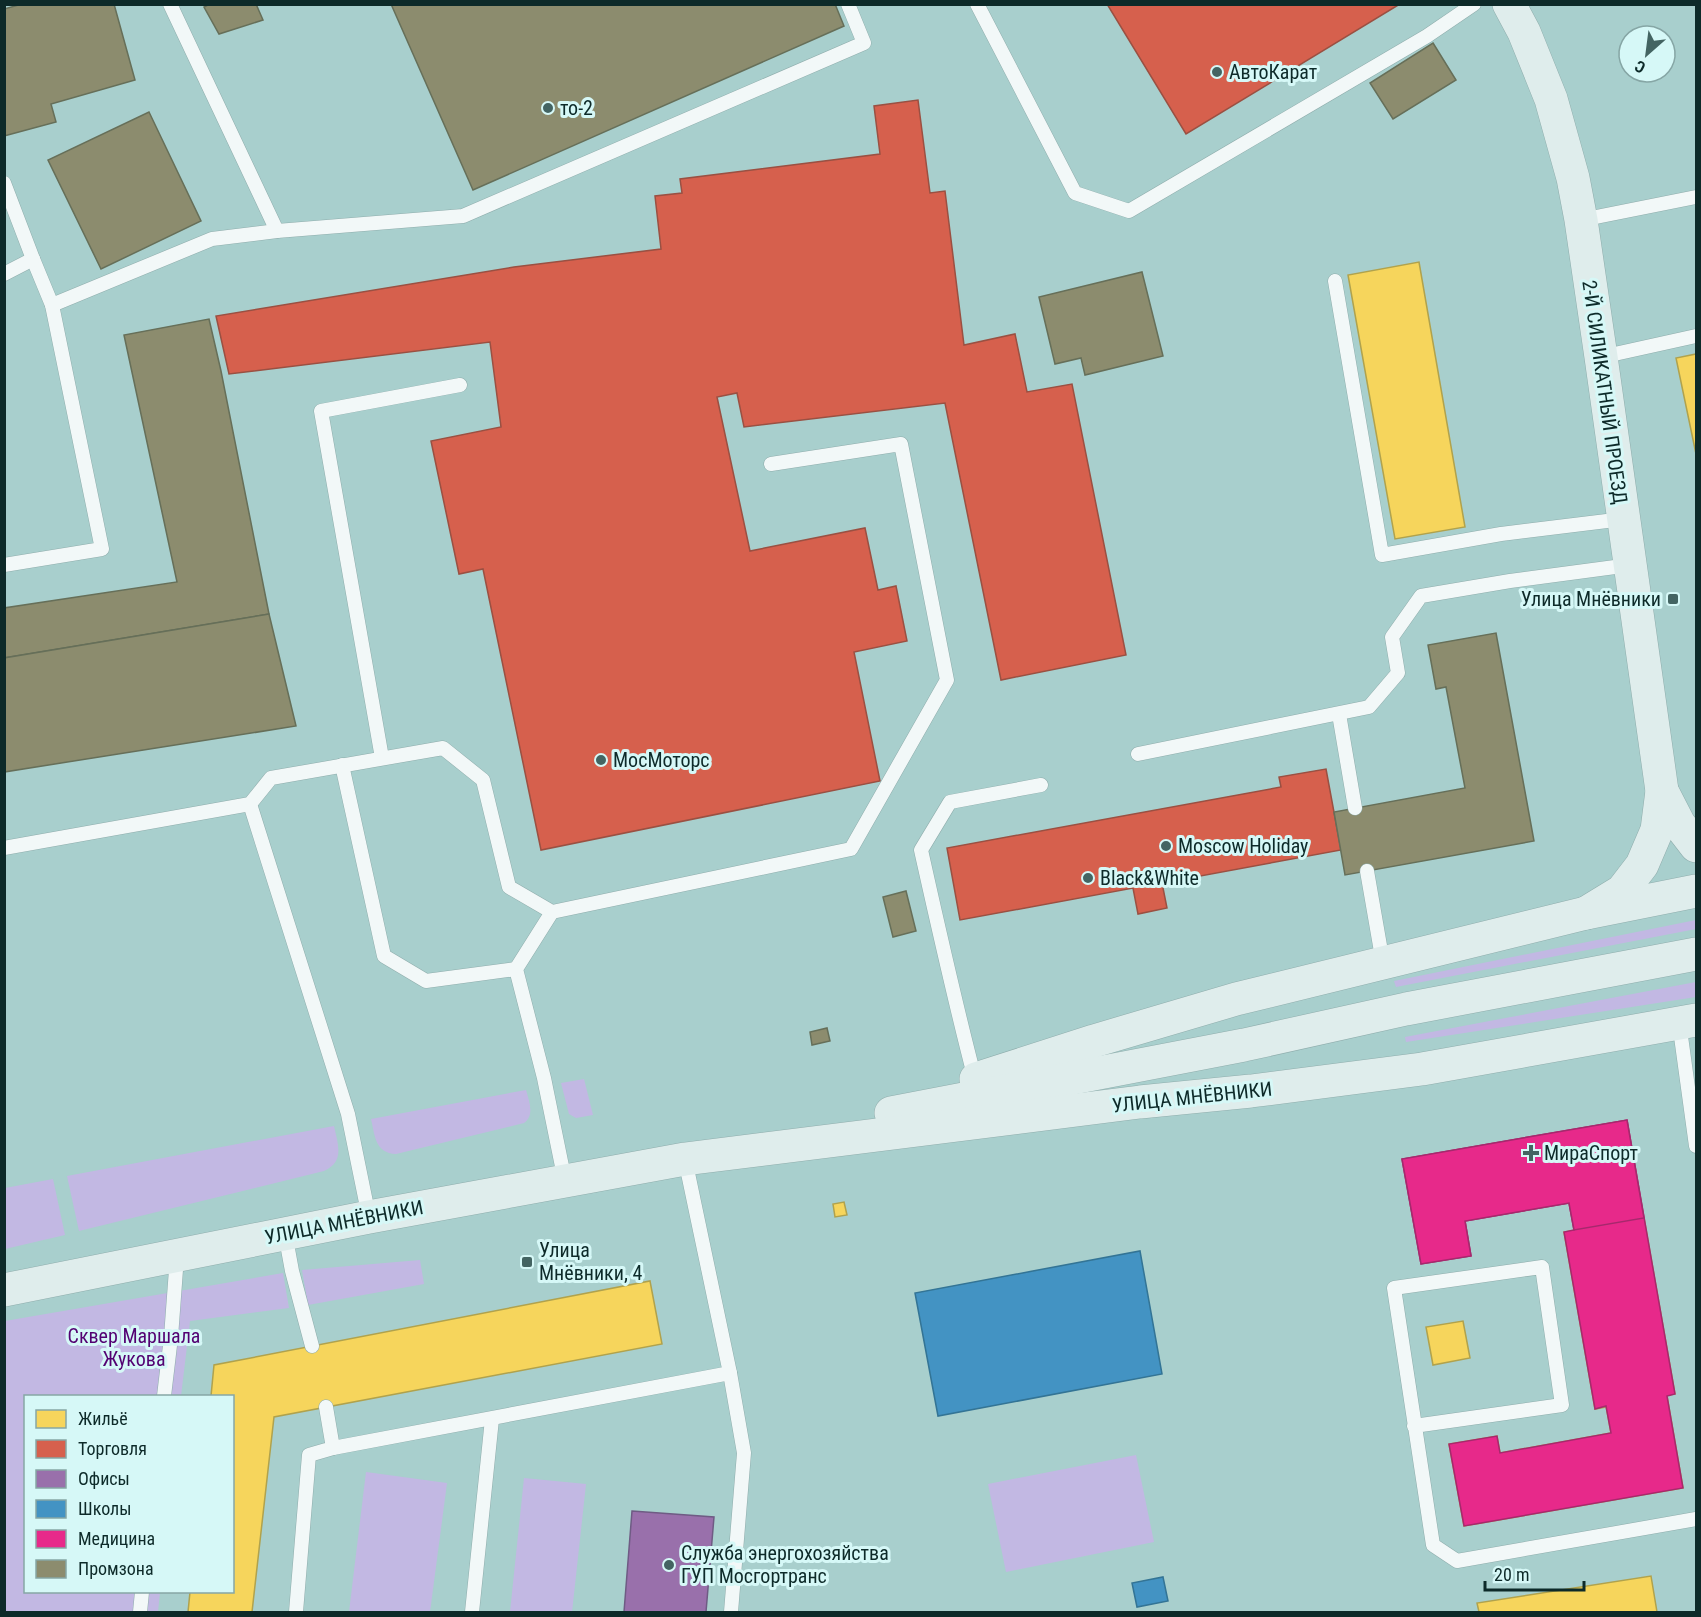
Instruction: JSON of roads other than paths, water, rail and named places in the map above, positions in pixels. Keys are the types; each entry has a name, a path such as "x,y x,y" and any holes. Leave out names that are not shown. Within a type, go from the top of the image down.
{"main road":[{"name":"2-Й СИЛИКАТНЫЙ ПРОЕЗД","path":"1509,4 1524,32 1551,99 1573,178 1601,357 1662,791 1657,830 1642,865 1622,891 1586,913"},
{"name":"2-Й СИЛИКАТНЫЙ ПРОЕЗД","path":"1662,791 1679,824 1696,846"},
{"name":"УЛИЦА МНЁВНИКИ","path":"834,1124 1094,1041 1236,999 1586,913 1696,891"},
{"name":"УЛИЦА МНЁВНИКИ","path":"685,1160 834,1124 1233,1047 1406,1009 1696,954"},
{"name":"УЛИЦА МНЁВНИКИ","path":"4,1290 285,1233 685,1160 1128,1104 1422,1070 1688,1021"}],"lane":[{"path":"170,4 277,231"},
{"path":"52,305 212,239 277,231 463,216 864,44 848,4"},
{"path":"977,4 1075,193 1129,210 1427,36 1474,4"},
{"path":"4,183 52,305 102,549 4,565"},
{"path":"1581,220 1696,197"},
{"path":"4,274 33,259"},
{"path":"1335,281 1382,555 1501,534 1623,519"},
{"path":"1601,357 1696,336"},
{"path":"382,758 321,411 460,385"},
{"path":"4,848 250,804 271,778 443,748 483,780 509,887 552,912 851,849 946,680 901,444 771,464"},
{"path":"1138,754 1369,707 1398,673 1392,637 1421,596 1630,565"},
{"path":"1339,714 1355,808"},
{"path":"342,765 384,956 426,981 516,969"},
{"path":"975,1079 960,1024 921,850 950,802 1041,785"},
{"path":"250,804 348,1114 369,1217"},
{"path":"1367,871 1383,963"},
{"path":"552,912 516,969 544,1078 565,1181"},
{"path":"1688,1021 1696,1146"},
{"path":"685,1160 730,1373 744,1453 731,1612"},
{"path":"285,1233 292,1271 312,1346"},
{"path":"164,1395 177,1256"},
{"path":"1414,1426 1562,1405 1542,1267 1394,1288 1414,1426 1432,1545 1457,1561 1696,1519"},
{"path":"296,1612 309,1455 333,1448 730,1373"},
{"path":"326,1407 333,1448"},
{"path":"472,1612 492,1419"},
{"path":"140,1612 142,1593"}],"place":[{"name":"АвтоКарат","path":"1217,72"},
{"name":"то-2","path":"548,108"},
{"name":"Улица Мнёвники","path":"1673,599"},
{"name":"МосМоторс","path":"601,760"},
{"name":"Moscow Holiday","path":"1166,846"},
{"name":"Black&White","path":"1088,878"},
{"name":"МираСпорт","path":"1531,1153"},
{"name":"Улица Мнёвники, 4","path":"527,1262"},
{"name":"Служба энергохозяйства ГУП Мосгортранс","path":"669,1565"}],"park label":[{"name":"Сквер Маршала Жукова","path":"134,1348"}]}
